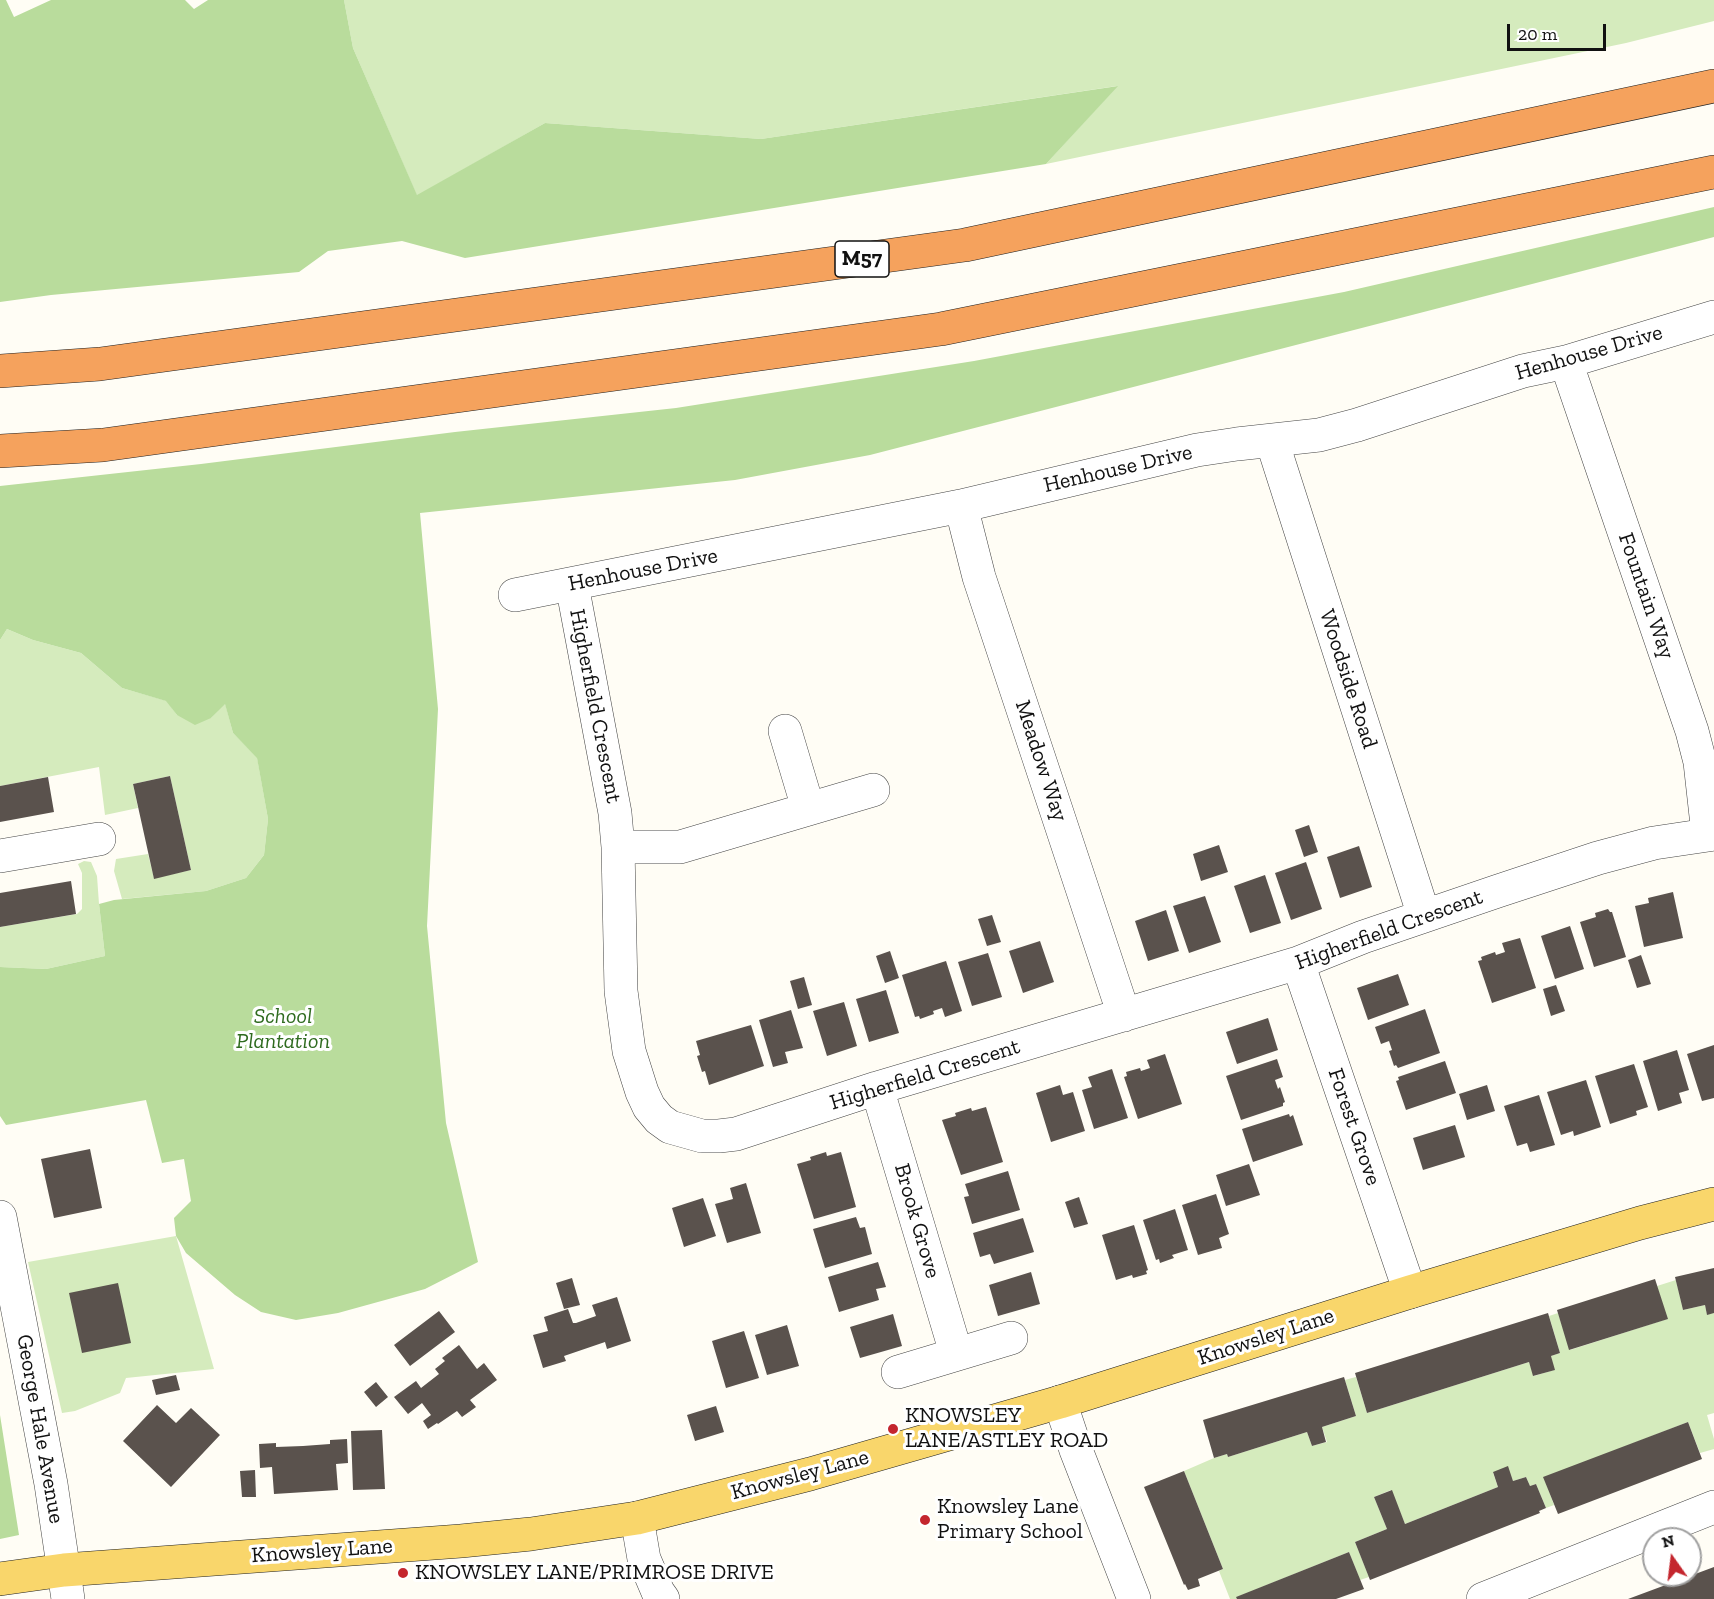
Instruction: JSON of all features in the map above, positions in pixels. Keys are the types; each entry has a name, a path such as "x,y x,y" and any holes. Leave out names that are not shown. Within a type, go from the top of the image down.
{"highway":[{"name":"M57","path":"0,371 100,364 965,245 1714,86"},
{"path":"0,451 103,445 941,329 1714,172"}],"main road":[{"name":"Knowsley Lane","path":"0,1579 66,1584 531,1534 638,1518 810,1474 1060,1402 1410,1292 1640,1223 1714,1204"}],"street":[{"name":"Henhouse Drive","path":"514,595 961,506 1197,450 1318,435 1357,425 1523,371 1566,362 1714,317"},
{"name":"Fountain Way","path":"1566,362 1692,730 1700,762 1711,834"},
{"name":"Woodside Road","path":"1272,441 1424,916"},
{"name":"Meadow Way","path":"961,506 979,577 1124,1015"},
{"name":"Higherfield Crescent","path":"572,585 615,813 618,847 621,991 629,1051 636,1076 649,1107 659,1119 670,1127 702,1136 736,1134 877,1088 1298,963 1363,937 1598,858 1654,843 1711,834"},
{"path":"785,731 808,808"},
{"path":"618,847 680,847 873,790"},
{"path":"0,856 99,840"},
{"name":"Forest Grove","path":"1298,963 1410,1292"},
{"name":"Brook Grove","path":"877,1088 956,1353"},
{"name":"George Hale Avenue","path":"0,1217 51,1484 66,1584"},
{"path":"898,1372 1011,1338"},
{"path":"1060,1402 1076,1450 1134,1599"},
{"path":"1483,1599 1714,1507"},
{"path":"638,1518 644,1559 663,1599"}],"green space":[{"path":"0,0 6,0 14,17 51,0 185,0 194,9 208,0 344,0 353,48 417,195 545,123 761,139 1118,86 1046,164 465,258 402,241 328,251 299,272 51,295 0,302"},
{"path":"344,0 1714,0 1714,21 1626,43 1046,164 1117,86 761,139 545,123 417,196 353,48"},
{"name":"School Plantation","path":"1714,207 1714,237 870,455 735,480 420,513 438,709 427,926 446,1123 478,1262 425,1289 338,1313 296,1320 261,1312 235,1295 186,1253 176,1236 174,1218 191,1201 184,1159 162,1163 146,1100 6,1125 0,1116 0,967 46,969 105,956 99,904 114,900 206,891 246,878 264,855 268,819 257,758 233,733 225,704 211,718 195,725 177,715 166,701 122,688 81,653 33,640 7,629 0,640 0,486 676,408 974,361 1344,292"},
{"path":"7,629 33,640 81,653 122,688 167,701 177,715 211,718 225,703 233,733 257,757 268,819 264,855 246,878 206,891 122,899 114,871 116,859 148,854 154,878 191,870 170,776 133,784 138,808 105,815 99,767 0,786 0,640"},
{"path":"84,861 91,862 97,876 105,956 46,969 0,967 0,927 77,914 82,909 82,873 78,864"},
{"path":"176,1236 214,1369 126,1378 120,1393 75,1411 62,1413 28,1262"},
{"path":"1676,1280 1683,1310 1705,1305 1707,1314 1714,1313 1714,1413 1707,1415 1714,1439 1714,1449 1700,1453 1688,1422 1544,1478 1554,1505 1546,1508 1536,1484 1530,1486 1526,1477 1513,1481 1507,1467 1493,1473 1498,1487 1405,1524 1391,1490 1374,1497 1387,1529 1355,1542 1369,1577 1360,1580 1349,1552 1237,1597 1237,1599 1230,1599 1219,1571 1223,1569 1184,1471 1214,1458 1227,1454 1228,1457 1307,1432 1312,1446 1327,1442 1322,1427 1356,1416 1345,1380 1352,1378 1356,1377 1367,1413 1529,1362 1534,1376 1554,1370 1551,1356 1560,1353 1549,1316 1558,1313 1570,1350 1667,1319 1657,1286"},
{"path":"0,1415 19,1535 0,1539"}],"building":[{"path":"170,776 191,870 154,879 133,784"},
{"path":"48,777 54,812 0,822 0,786"},
{"path":"1309,825 1318,852 1304,857 1295,830"},
{"path":"1219,845 1228,872 1201,881 1193,854"},
{"path":"1359,846 1372,887 1340,898 1327,857"},
{"path":"1306,862 1322,909 1291,920 1275,873"},
{"path":"1265,875 1281,923 1250,933 1234,886"},
{"path":"71,881 76,914 0,927 0,893"},
{"path":"1673,892 1683,938 1644,947 1635,906 1649,903 1648,898"},
{"path":"1205,896 1221,942 1189,953 1173,906"},
{"path":"1608,909 1612,912 1626,957 1594,967 1580,922 1596,917 1595,913"},
{"path":"1166,910 1179,951 1148,961 1135,921"},
{"path":"992,915 1001,942 987,946 978,919"},
{"path":"1570,926 1584,969 1555,979 1541,936"},
{"path":"1520,938 1536,988 1492,1003 1478,961 1482,960 1481,957 1495,952 1496,955 1505,952 1502,943"},
{"path":"1040,941 1054,982 1023,993 1009,951"},
{"path":"890,951 899,978 885,983 876,956"},
{"path":"988,953 1002,997 972,1006 958,962"},
{"path":"1641,955 1651,984 1637,988 1628,960"},
{"path":"946,961 962,1011 945,1017 942,1008 920,1019 919,1016 915,1017 902,975"},
{"path":"1398,974 1409,1005 1368,1020 1357,988"},
{"path":"804,977 812,1005 798,1009 790,981"},
{"path":"1556,985 1565,1011 1551,1016 1543,989"},
{"path":"886,990 899,1033 869,1042 856,999"},
{"path":"844,1002 857,1046 827,1056 813,1011"},
{"path":"1425,1009 1440,1053 1398,1068 1394,1066 1389,1051 1392,1050 1389,1041 1381,1044 1375,1027"},
{"path":"791,1010 803,1048 785,1052 788,1063 773,1067 759,1020"},
{"path":"1268,1018 1278,1050 1237,1064 1226,1032"},
{"path":"751,1025 764,1066 709,1085 697,1056 700,1055 696,1041"},
{"path":"1714,1045 1714,1098 1702,1101 1687,1054"},
{"path":"1677,1050 1689,1090 1679,1093 1682,1103 1658,1111 1643,1061"},
{"path":"1165,1054 1182,1104 1138,1119 1124,1077 1127,1076 1126,1072 1150,1068 1147,1060"},
{"path":"1277,1059 1283,1077 1275,1080 1285,1102 1283,1106 1241,1120 1226,1076"},
{"path":"1445,1061 1456,1093 1406,1110 1396,1081 1399,1080 1398,1077"},
{"path":"1634,1064 1648,1107 1636,1111 1637,1115 1610,1124 1595,1076"},
{"path":"1112,1069 1128,1118 1094,1129 1082,1090 1092,1087 1088,1077"},
{"path":"1586,1080 1601,1127 1574,1136 1573,1131 1561,1135 1547,1092"},
{"path":"1060,1085 1063,1095 1073,1092 1085,1131 1051,1142 1036,1093"},
{"path":"1487,1085 1495,1111 1467,1120 1459,1094"},
{"path":"1539,1095 1555,1145 1530,1152 1527,1143 1517,1146 1504,1106"},
{"path":"986,1107 1003,1162 961,1175 942,1120 971,1108 972,1111"},
{"path":"1289,1114 1290,1117 1293,1115 1303,1145 1253,1162 1242,1129"},
{"path":"1455,1125 1465,1157 1423,1170 1413,1138"},
{"path":"90,1149 102,1208 54,1218 41,1159"},
{"path":"826,1152 827,1156 841,1152 856,1207 814,1219 797,1164"},
{"path":"1249,1164 1260,1195 1226,1206 1216,1175"},
{"path":"1008,1171 1020,1210 972,1224 964,1197 969,1196 965,1184"},
{"path":"746,1183 761,1233 727,1243 715,1204 733,1199 730,1188"},
{"path":"1216,1194 1229,1234 1219,1238 1222,1248 1198,1255 1182,1205"},
{"path":"1079,1197 1088,1224 1074,1228 1065,1202"},
{"path":"703,1198 716,1236 684,1247 672,1208"},
{"path":"1175,1209 1188,1250 1172,1255 1174,1258 1160,1263 1159,1259 1156,1260 1143,1220"},
{"path":"856,1217 860,1228 865,1227 872,1254 825,1268 813,1229"},
{"path":"1023,1218 1034,1252 994,1264 990,1254 980,1257 973,1233"},
{"path":"1134,1225 1148,1270 1147,1274 1133,1278 1132,1275 1116,1280 1102,1235"},
{"path":"878,1262 886,1287 876,1289 879,1300 839,1312 828,1277"},
{"path":"1714,1268 1714,1313 1707,1315 1705,1305 1683,1310 1675,1277"},
{"path":"1031,1272 1040,1304 998,1316 989,1285"},
{"path":"572,1278 580,1305 564,1309 556,1283"},
{"path":"1655,1279 1668,1319 1569,1350 1557,1310"},
{"path":"118,1283 131,1343 82,1353 69,1293"},
{"path":"617,1297 631,1341 607,1349 605,1342 564,1356 566,1361 543,1368 533,1335 548,1331 544,1317 568,1309 573,1323 576,1323 596,1316 592,1305"},
{"path":"439,1311 455,1332 410,1366 394,1345"},
{"path":"1548,1313 1560,1353 1551,1356 1555,1370 1533,1376 1529,1362 1367,1413 1355,1373"},
{"path":"893,1314 902,1346 860,1358 850,1327"},
{"path":"787,1325 799,1366 767,1375 755,1335"},
{"path":"744,1331 759,1378 726,1388 712,1341"},
{"path":"459,1345 477,1369 484,1363 497,1380 470,1400 476,1407 462,1417 457,1411 428,1429 423,1421 431,1415 422,1403 408,1414 394,1397 416,1381 421,1388 439,1374 435,1369 445,1361 442,1358"},
{"path":"176,1375 180,1390 156,1395 152,1380"},
{"path":"1344,1377 1356,1416 1322,1427 1326,1442 1312,1446 1307,1432 1228,1457 1227,1454 1214,1458 1203,1420"},
{"path":"376,1382 388,1397 376,1407 364,1392"},
{"path":"157,1405 176,1423 191,1408 220,1435 171,1487 123,1441"},
{"path":"716,1406 724,1432 695,1441 687,1415"},
{"path":"1688,1422 1702,1459 1558,1514 1543,1477"},
{"path":"382,1430 385,1489 353,1490 351,1431"},
{"path":"347,1439 348,1463 336,1464 338,1490 274,1494 272,1467 260,1468 259,1444 276,1443 276,1447 303,1446 330,1444 330,1440"},
{"path":"1508,1466 1513,1481 1526,1477 1530,1486 1536,1484 1546,1508 1539,1511 1540,1513 1370,1580 1355,1542 1387,1529 1374,1497 1392,1490 1405,1524 1498,1487 1493,1472"},
{"path":"255,1470 256,1497 242,1497 240,1471"},
{"path":"1184,1471 1223,1569 1198,1579 1200,1586 1188,1590 1144,1487"},
{"path":"1349,1552 1364,1589 1336,1599 1237,1599 1236,1597"},
{"path":"1714,1567 1714,1599 1628,1599 1660,1587 1702,1587 1702,1571"}],"place":[{"name":"KNOWSLEY LANE/ASTLEY ROAD","path":"893,1429"},
{"name":"Knowsley Lane Primary School","path":"925,1520"},
{"name":"KNOWSLEY LANE/PRIMROSE DRIVE","path":"403,1573"}]}
